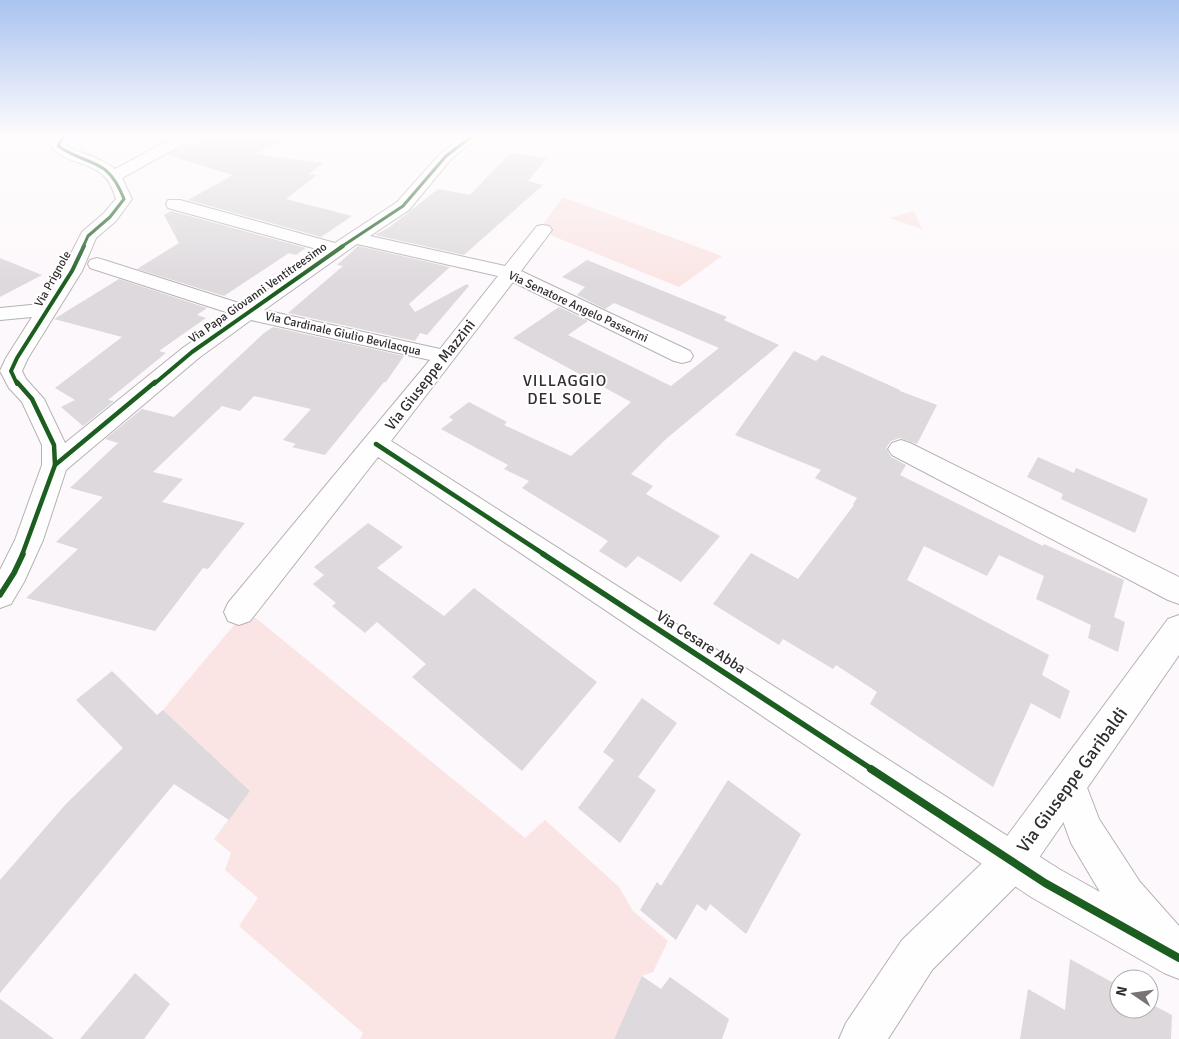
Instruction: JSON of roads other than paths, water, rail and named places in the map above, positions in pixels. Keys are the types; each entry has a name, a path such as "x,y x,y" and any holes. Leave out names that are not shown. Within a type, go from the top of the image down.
{"street":[{"name":"Via Prignole","path":"55,465 54,445 32,399 17,383 11,371 17,358 72,271 88,236 110,217 124,199 118,185"},
{"name":"Via Papa Giovanni Ventitreesimo","path":"55,465 192,352 346,243 403,206 421,185"},
{"name":"Via Senatore Angelo Passerini","path":"174,204 346,243 511,273 682,356"},
{"name":"Via Giuseppe Mazzini","path":"239,612 376,444 543,230"},
{"name":"Via Cardinale Giulio Bevilacqua","path":"97,264 248,312 445,357"},
{"path":"0,314 48,310"},
{"name":"Via Cesare Abba","path":"376,444 1045,883 1178,958"},
{"path":"901,448 1179,591"},
{"path":"0,595 14,573 29,540 55,465"},
{"name":"Via Giuseppe Garibaldi","path":"862,1039 917,954 1013,861 1179,629"},
{"path":"1068,785 1084,830 1126,896 1178,958"}],"district":[{"name":"VILLAGGIO DEL SOLE","path":"565,390"}]}
